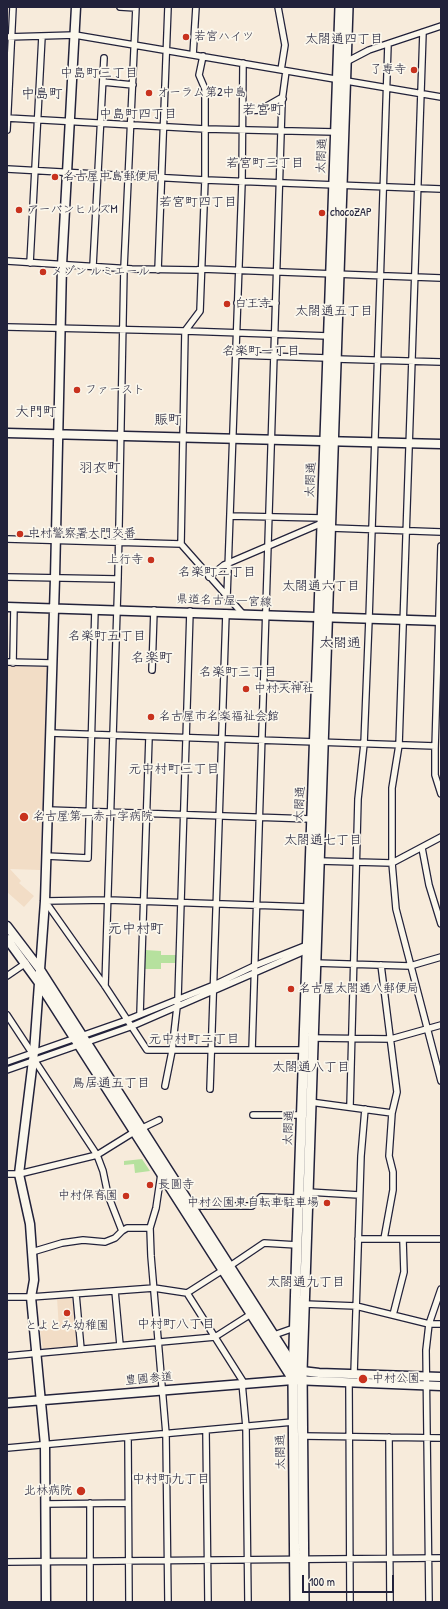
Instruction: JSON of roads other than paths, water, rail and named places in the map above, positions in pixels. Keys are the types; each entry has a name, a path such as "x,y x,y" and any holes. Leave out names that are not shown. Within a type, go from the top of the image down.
{"main road":[{"name":"太閤通","path":"295,1602 299,1559 303,1436 299,1377 294,1365 294,1328 303,1050 319,861 319,743 324,616 322,520 329,440 335,274 341,80 340,7"},
{"name":"太閤通","path":"338,186 335,132 341,80 345,62 348,7"},
{"name":"太閤通","path":"332,358 328,336 335,274"},
{"name":"太閤通","path":"304,1602 299,1559 293,1422 299,1377 304,1304 312,1038 311,963 307,947 308,907 311,819 319,743 316,686 324,616 331,528 329,440"}],"street":[{"path":"7,130 10,37 13,7"},
{"path":"46,1602 44,1445 31,1297 34,1280 30,1224 19,1174 34,1057 39,968 45,901 55,578 62,265 76,7"},
{"path":"105,986 118,579 122,329 136,8 120,7"},
{"path":"158,270 168,7"},
{"path":"193,55 196,7"},
{"path":"252,1050 268,516 278,272 279,183 286,45 278,7"},
{"path":"345,62 369,50 441,26"},
{"path":"423,32 422,94 411,361 404,620 399,745 392,788 392,863 394,902 441,1081"},
{"path":"10,37 75,35 441,97"},
{"path":"30,263 42,36"},
{"path":"350,1106 358,799 364,744 369,619 388,44"},
{"path":"203,56 199,75 205,89 205,180 202,269 200,311 185,331 180,544 242,613"},
{"path":"93,266 104,58"},
{"path":"228,597 242,182 243,63"},
{"path":"103,82 133,85"},
{"path":"243,111 260,110 281,98 283,99"},
{"path":"7,118 205,129 335,132"},
{"path":"7,170 242,182 441,189"},
{"path":"7,262 158,270 202,269 441,278"},
{"path":"237,303 276,303"},
{"path":"7,327 122,329 328,336"},
{"path":"236,355 441,362"},
{"path":"7,433 441,444"},
{"path":"230,516 268,516 322,520"},
{"path":"210,577 229,563 267,547 322,520"},
{"path":"331,528 441,532"},
{"path":"7,539 118,541 180,544"},
{"path":"441,546 440,621 435,746 435,775 441,794"},
{"path":"7,577 118,579"},
{"path":"11,607 10,662 52,663"},
{"name":"県道名古屋一宮線","path":"11,607 154,610 440,621"},
{"path":"46,856 88,858 95,609"},
{"path":"152,670 154,610"},
{"path":"165,1086 172,1051 178,998 190,612"},
{"path":"210,1089 226,613"},
{"path":"264,684 316,686"},
{"path":"50,733 435,746"},
{"path":"140,1014 149,737"},
{"path":"48,810 311,819"},
{"path":"319,861 392,863 441,837"},
{"path":"422,848 429,885 441,924"},
{"path":"45,901 108,900 308,907"},
{"path":"45,901 105,986 130,1027 147,1050 303,1050"},
{"path":"7,926 39,968 134,1132 161,1174 294,1365"},
{"path":"7,939 26,963 143,1128 192,1206 251,1314 299,1377 349,1383 441,1386"},
{"path":"80,1040 130,1027 214,988 254,966 307,947"},
{"path":"7,1070 34,1057 80,1040 178,998 214,988 254,974 307,947"},
{"path":"311,963 410,966 441,957"},
{"path":"7,976 26,963"},
{"path":"381,965 397,1092 392,1113 388,1156 393,1172 393,1190 384,1239"},
{"path":"7,1015 97,1156 103,1171 108,1194 122,1231"},
{"path":"312,1038 391,1039 441,1025"},
{"path":"7,1062 34,1057"},
{"path":"310,1102 350,1106 392,1113"},
{"path":"354,1374 358,1239 365,1109"},
{"path":"253,1115 301,1115"},
{"path":"7,1174 19,1174 97,1156 134,1132 159,1120"},
{"path":"161,1174 156,1208 150,1228 166,1434 168,1602"},
{"path":"192,1206 252,1206 260,1197 298,1198 308,1192 360,1195"},
{"path":"32,1252 52,1245 76,1241 95,1240 105,1242 115,1238 127,1228 150,1228"},
{"path":"358,1239 441,1239"},
{"path":"393,1315 404,1272 403,1240"},
{"path":"7,1297 31,1297 154,1288 187,1293 264,1244 297,1245"},
{"path":"429,1602 426,1350 429,1324 441,1289"},
{"path":"115,1291 120,1346"},
{"path":"187,1293 243,1383 246,1427 248,1602"},
{"path":"76,1294 81,1349"},
{"path":"304,1304 356,1306 429,1324 441,1324"},
{"path":"7,1356 215,1337 251,1314"},
{"path":"274,1335 294,1328"},
{"path":"299,1377 319,1374 441,1377"},
{"name":"豊國参道","path":"7,1403 299,1377"},
{"path":"349,1383 350,1602"},
{"path":"7,1448 293,1422"},
{"path":"206,1431 208,1602"},
{"path":"303,1436 441,1438"},
{"path":"389,1437 390,1602"},
{"path":"128,1438 129,1602"},
{"path":"90,1503 90,1602"},
{"path":"45,1504 128,1503"},
{"path":"7,1562 441,1558"}],"place":[{"name":"若宮ハイツ","path":"186,37"},
{"name":"了専寺","path":"414,70"},
{"name":"オーラム第2中島","path":"149,93"},
{"name":"名古屋中島郵便局","path":"55,177"},
{"name":"アーバンヒルズM","path":"19,210"},
{"name":"chocoZAP","path":"322,213"},
{"name":"メゾン ルミエール","path":"43,272"},
{"name":"白王寺","path":"227,304"},
{"name":"ファースト","path":"77,390"},
{"name":"中村警察署大門交番","path":"20,534"},
{"name":"上行寺","path":"151,560"},
{"name":"中村天神社","path":"246,689"},
{"name":"名古屋市名楽福祉会館","path":"151,717"},
{"name":"名古屋第一赤十字病院","path":"24,817"},
{"name":"名古屋太閤通八郵便局","path":"291,989"},
{"name":"長圓寺","path":"150,1185"},
{"name":"中村保育園","path":"126,1196"},
{"name":"中村公園東自転車駐車場","path":"327,1203"},
{"name":"とよとみ幼稚園","path":"67,1313"},
{"name":"中村公園","path":"363,1379"},
{"name":"北林病院","path":"81,1491"}],"district":[{"name":"太閤通四丁目","path":"344,40"},
{"name":"中島町三丁目","path":"99,74"},
{"name":"中島町","path":"42,94"},
{"name":"若宮町","path":"263,110"},
{"name":"中島町四丁目","path":"138,115"},
{"name":"若宮町三丁目","path":"265,164"},
{"name":"若宮町四丁目","path":"198,203"},
{"name":"太閤通五丁目","path":"334,312"},
{"name":"名楽町一丁目","path":"261,352"},
{"name":"大門町","path":"36,412"},
{"name":"賑町","path":"168,420"},
{"name":"羽衣町","path":"100,468"},
{"name":"名楽町二丁目","path":"217,573"},
{"name":"太閤通六丁目","path":"321,587"},
{"name":"名楽町五丁目","path":"107,637"},
{"name":"太閤通","path":"340,643"},
{"name":"名楽町","path":"152,658"},
{"name":"名楽町三丁目","path":"238,673"},
{"name":"元中村町三丁目","path":"174,770"},
{"name":"太閤通七丁目","path":"323,841"},
{"name":"元中村町","path":"136,929"},
{"name":"元中村町二丁目","path":"194,1040"},
{"name":"太閤通八丁目","path":"311,1068"},
{"name":"鳥居通五丁目","path":"111,1084"},
{"name":"太閤通九丁目","path":"306,1283"},
{"name":"中村町八丁目","path":"176,1325"},
{"name":"中村町九丁目","path":"171,1480"}]}
